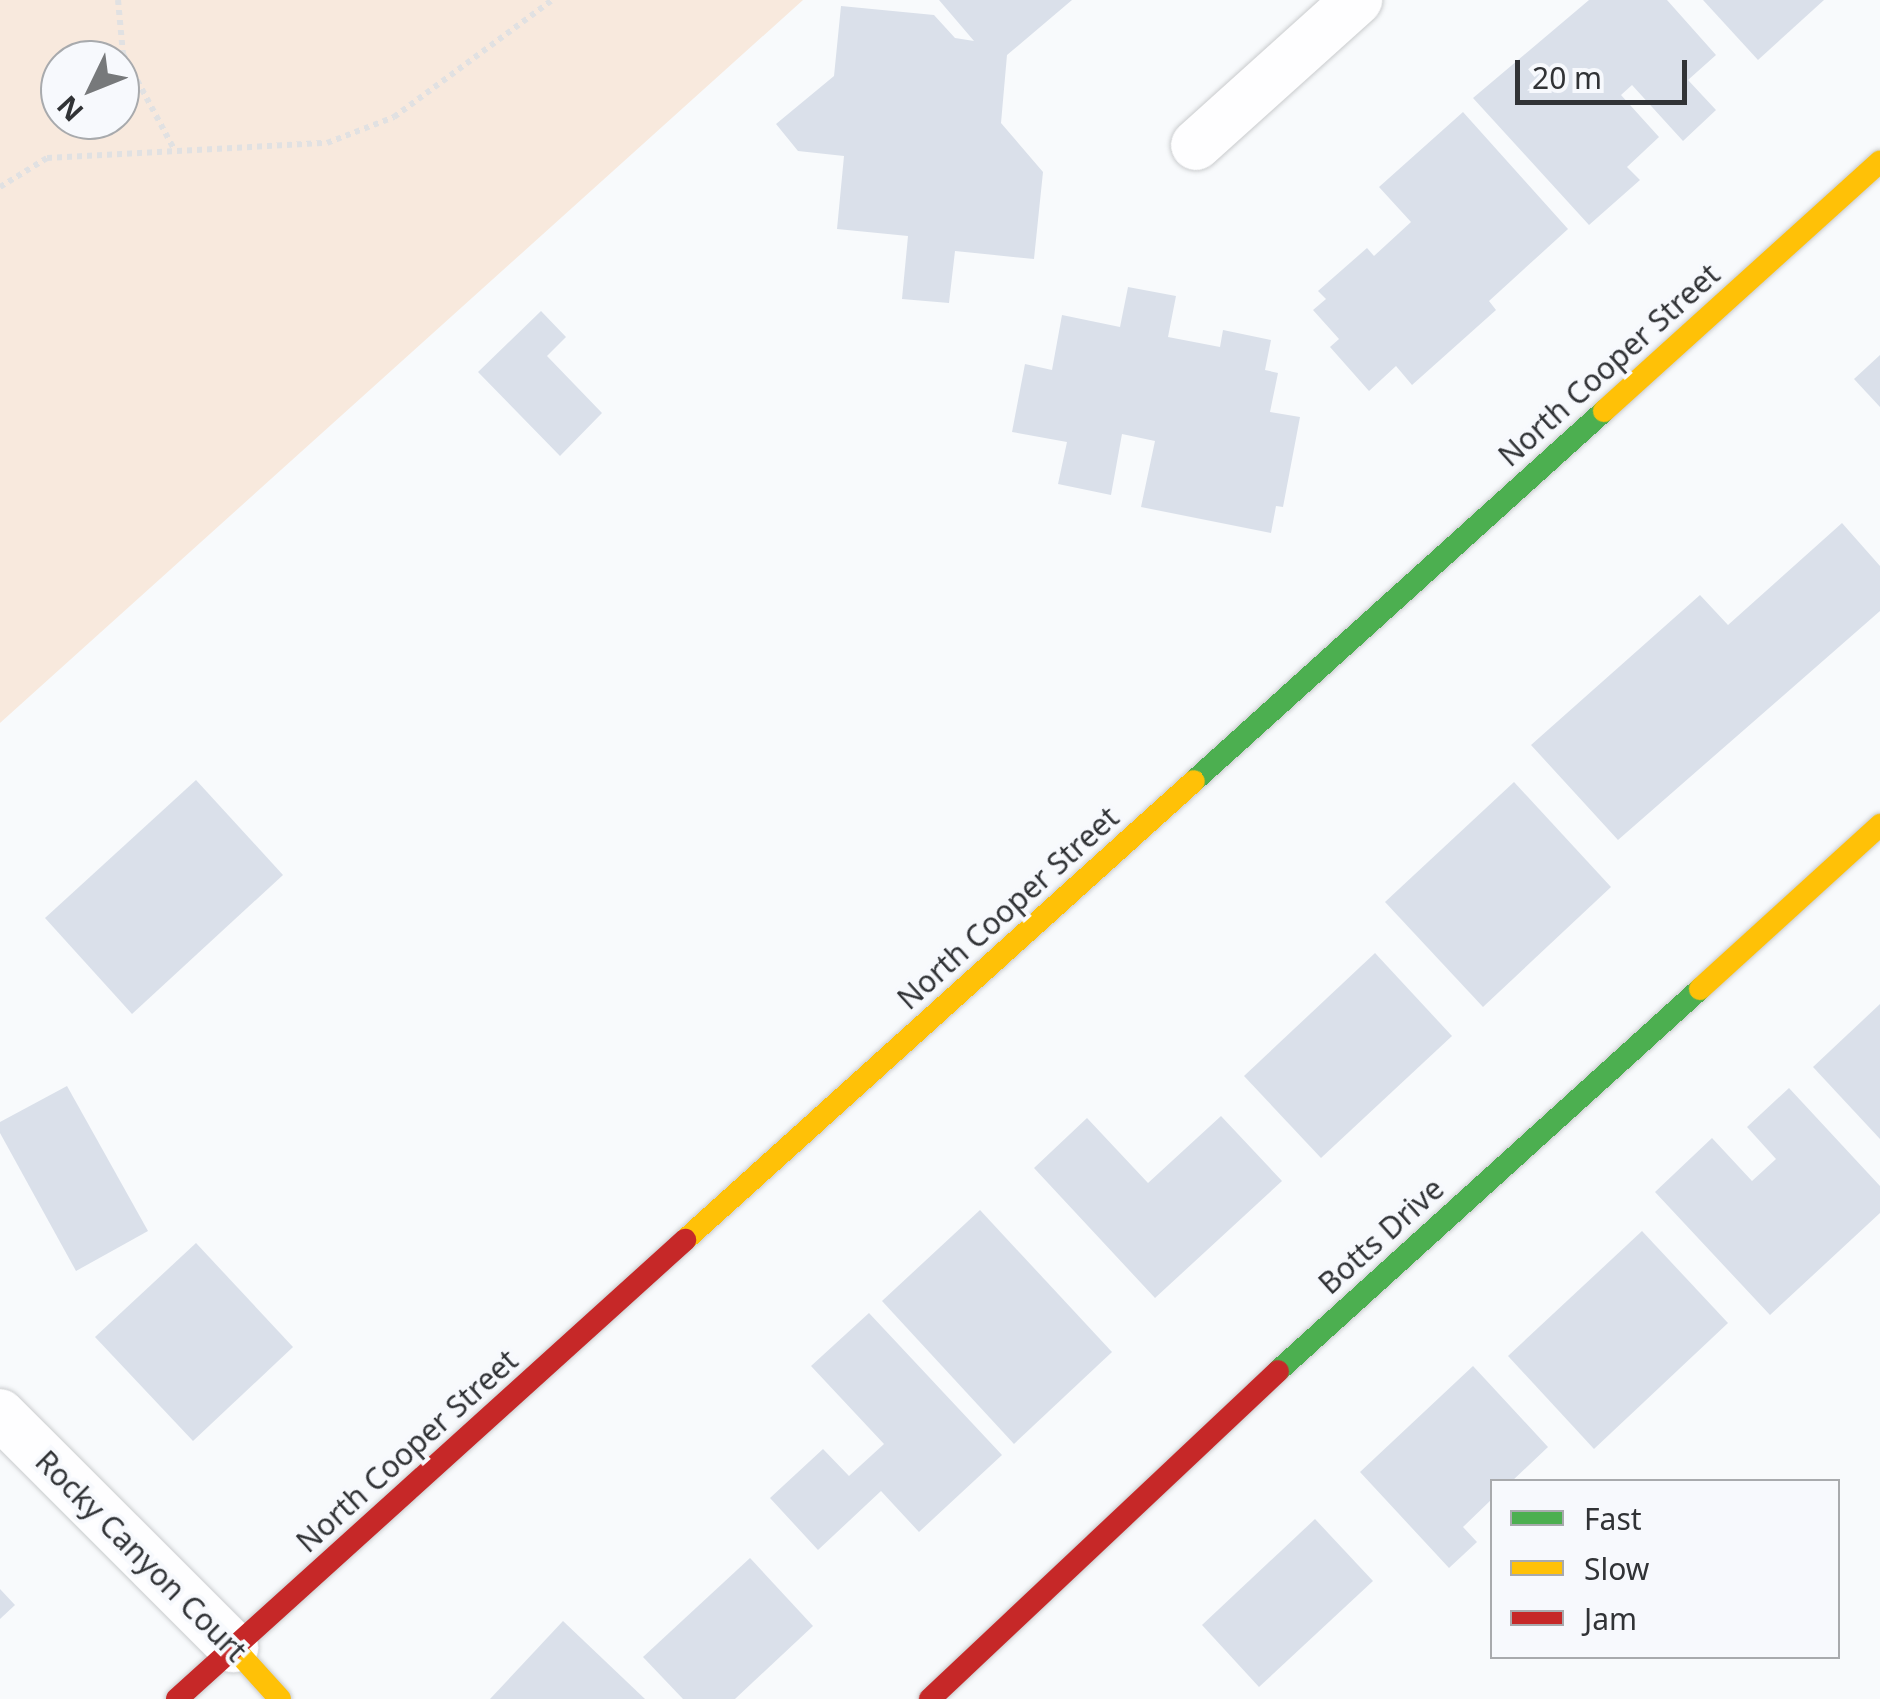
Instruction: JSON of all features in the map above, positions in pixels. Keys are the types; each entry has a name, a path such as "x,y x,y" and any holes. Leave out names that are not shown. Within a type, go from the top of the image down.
{"main road":[{"name":"North Cooper Street","path":"177,1699 1880,162"},
{"name":"Botts Drive","path":"930,1699 1255,1392 1880,825"},
{"name":"Rocky Canyon Court","path":"233,1648 280,1699"}],"street":[{"path":"1196,144 1358,0"},
{"name":"Rocky Canyon Court","path":"0,1414 233,1648"}],"path":[{"path":"118,0 124,54 174,149"},
{"path":"0,186 47,158 326,143 394,117 552,0"}],"shaded area":[{"path":"0,0 803,0 0,723"}],"building":[{"path":"939,0 1072,0 1007,55 1001,123 1043,172 1034,259 955,251 949,303 902,299 908,236 837,229 844,156 798,151 776,124 834,76 841,6 934,15 955,38 974,41"},
{"path":"1589,0 1667,0 1716,55 1688,80 1716,110 1683,141 1632,85 1621,95 1659,137 1627,167 1640,180 1589,225 1473,98"},
{"path":"1703,0 1824,0 1758,60"},
{"path":"1463,112 1568,229 1489,301 1496,310 1412,385 1396,366 1369,391 1330,347 1339,339 1313,310 1326,299 1318,291 1367,248 1374,256 1411,222 1379,187"},
{"path":"1128,287 1176,296 1168,337 1220,347 1223,330 1271,340 1265,370 1278,373 1270,412 1300,417 1283,507 1276,506 1271,533 1141,507 1155,441 1122,434 1111,495 1058,484 1067,442 1012,432 1025,364 1052,370 1062,315 1120,327"},
{"path":"541,311 566,337 547,356 602,413 560,456 478,372"},
{"path":"1880,355 1880,407 1854,379"},
{"path":"1842,523 1880,566 1880,611 1618,840 1531,745 1700,595 1728,625"},
{"path":"196,780 283,875 132,1014 45,918"},
{"path":"1514,782 1611,887 1483,1007 1385,902"},
{"path":"1375,953 1452,1036 1321,1158 1244,1076"},
{"path":"1880,1004 1880,1139 1813,1067"},
{"path":"67,1086 148,1231 76,1271 0,1133 0,1122"},
{"path":"1789,1088 1880,1186 1880,1213 1770,1315 1655,1192 1712,1138 1752,1181 1776,1159 1747,1127"},
{"path":"1221,1116 1282,1181 1155,1298 1034,1168 1087,1118 1148,1183"},
{"path":"980,1210 1112,1352 1014,1444 882,1301"},
{"path":"1642,1231 1728,1323 1594,1449 1508,1356"},
{"path":"196,1243 293,1347 193,1441 95,1337"},
{"path":"869,1313 1002,1455 919,1532 881,1491 818,1550 770,1498 823,1449 849,1476 884,1444 811,1366"},
{"path":"1473,1366 1548,1447 1514,1479 1490,1479 1490,1501 1463,1527 1477,1542 1449,1568 1360,1472"},
{"path":"1315,1519 1373,1581 1259,1687 1202,1625"},
{"path":"750,1558 813,1626 735,1699 683,1699 643,1657"},
{"path":"0,1589 15,1605 0,1619"},
{"path":"563,1621 645,1699 490,1699"}],"traffic: fast":[{"path":"1194,781 1604,411"},
{"path":"1278,1371 1700,989"}],"traffic: slow":[{"path":"1604,411 1880,162"},
{"path":"685,1240 1194,781"},
{"path":"1700,989 1880,825"},
{"path":"233,1647 280,1699"}],"traffic: jam":[{"path":"177,1699 685,1240"},
{"path":"930,1699 1278,1371"}]}
